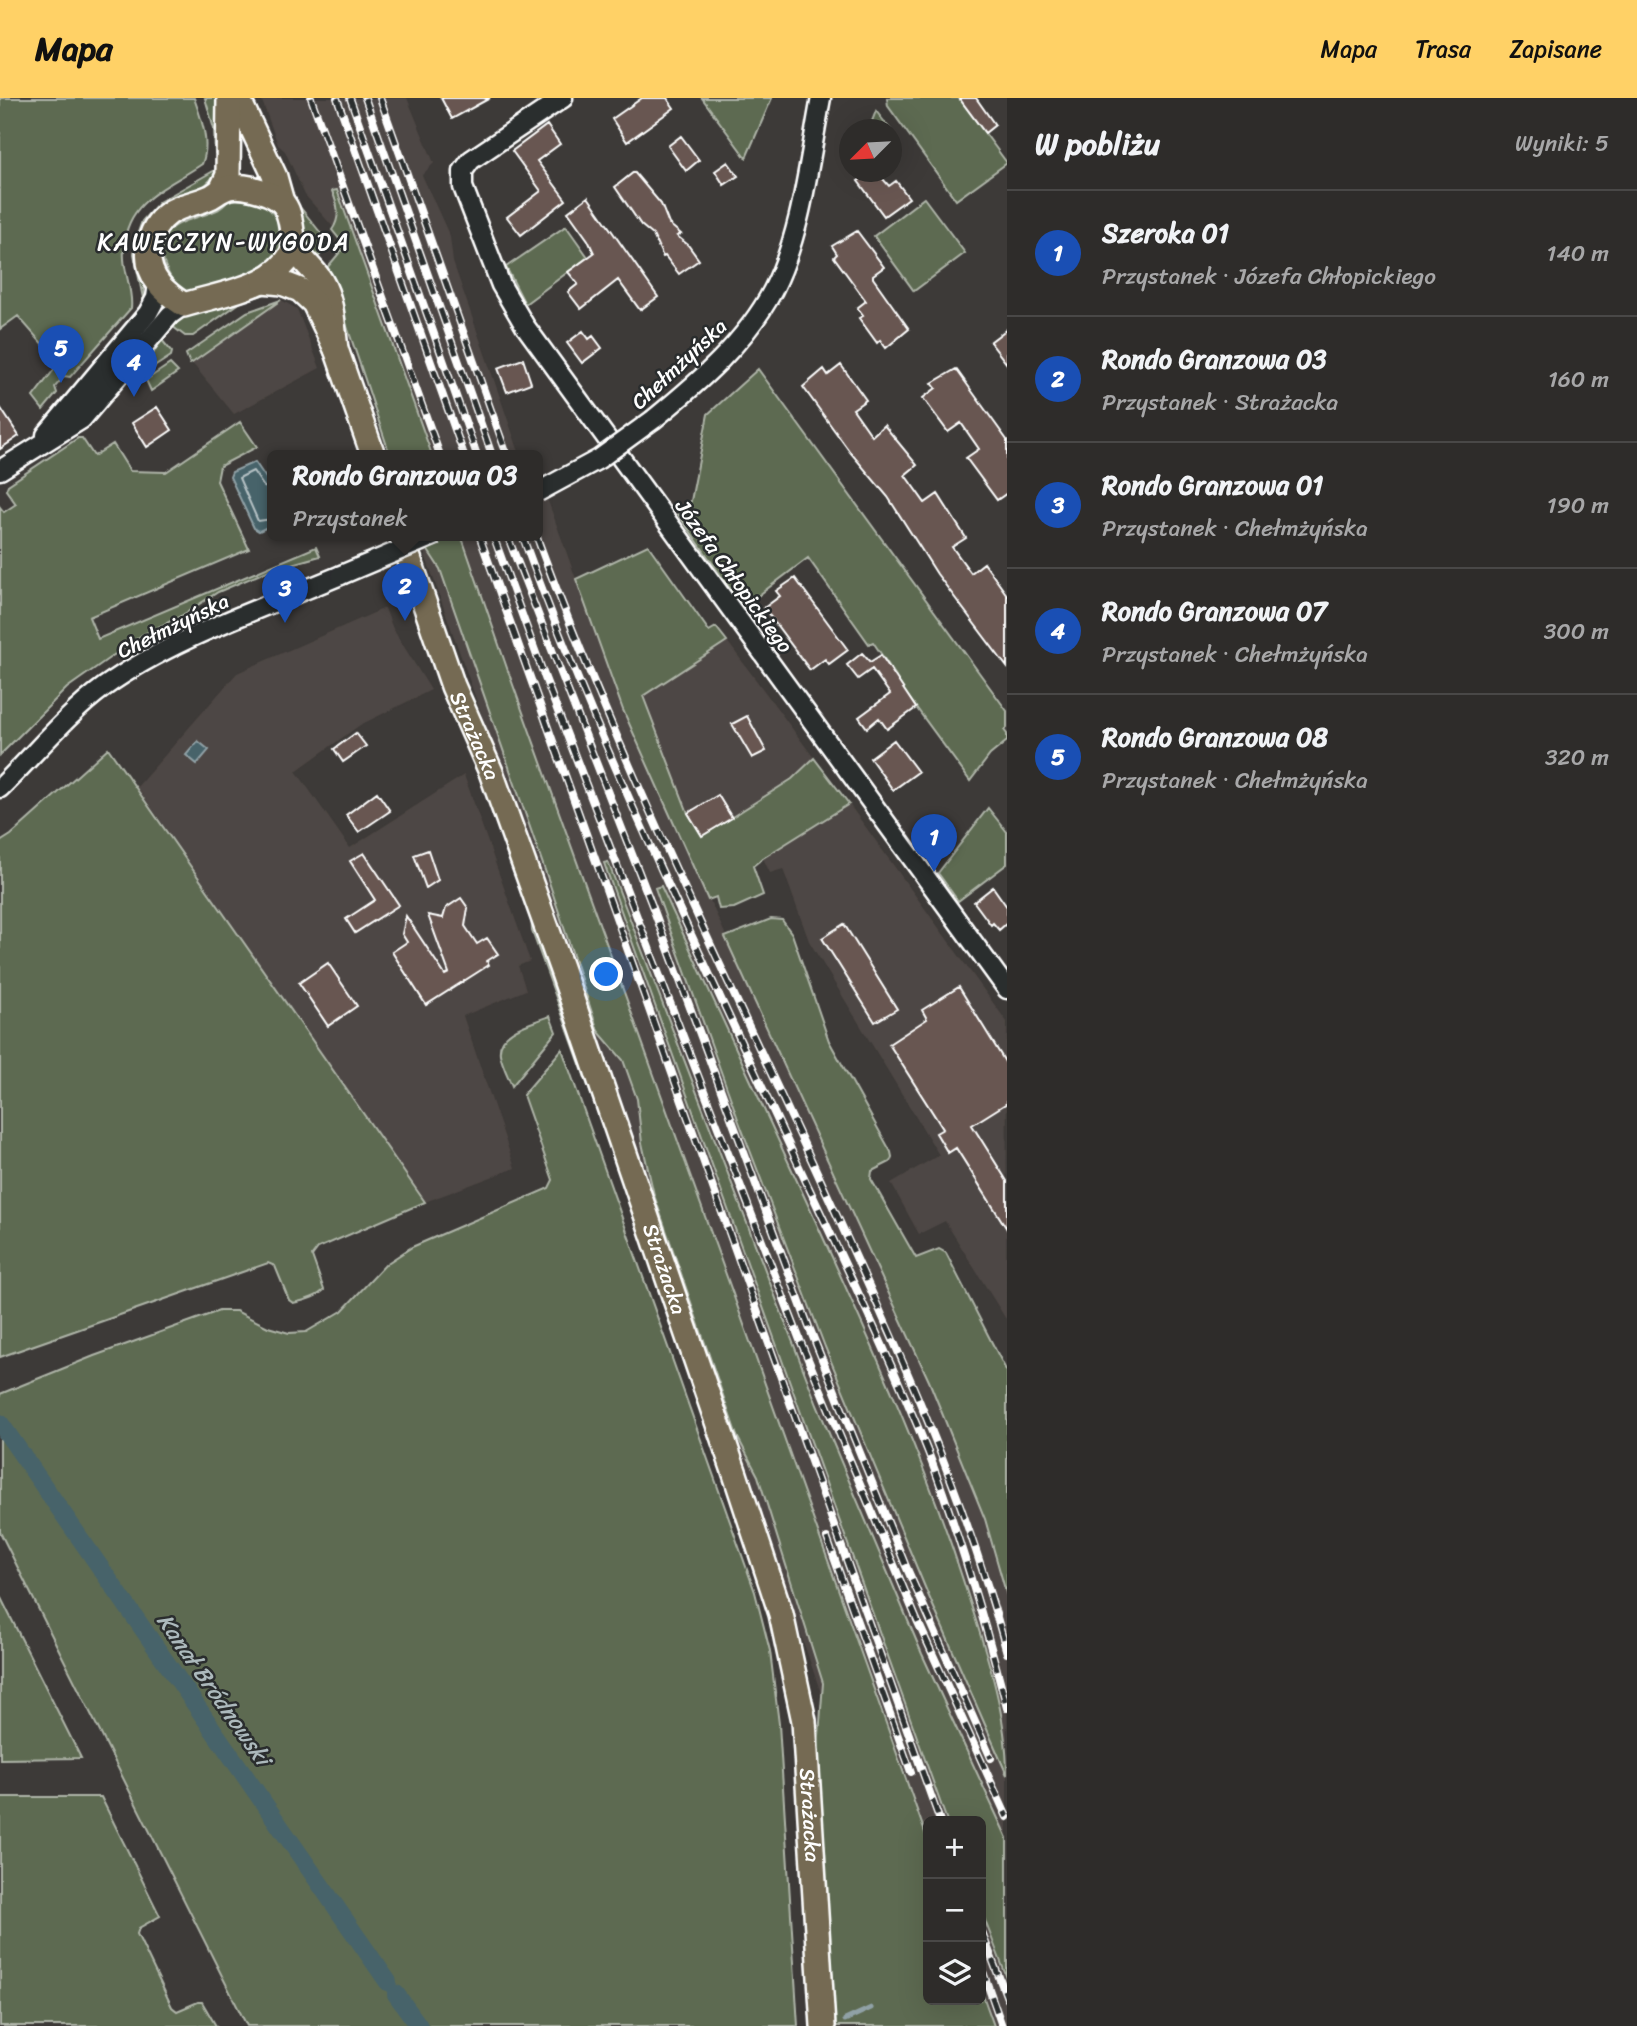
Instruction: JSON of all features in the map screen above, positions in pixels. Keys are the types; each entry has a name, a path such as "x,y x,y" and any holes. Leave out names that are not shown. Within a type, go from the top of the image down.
{"main road":[{"path":"229,98 228,175 221,190 213,197 171,212 158,223 148,252 158,283 184,305 263,281 285,264 295,247"},
{"path":"238,98 275,177 290,220 295,247 325,288 336,349"},
{"path":"221,190 236,186 251,188 282,202"},
{"path":"263,281 291,286 310,297 336,349 371,450"},
{"name":"Strażacka","path":"403,541 453,686 491,772 568,985 781,1614 804,1721 823,2026"}],"street":[{"name":"Józefa Chłopickiego","path":"563,98 471,160 464,171 463,187 496,272 520,318 1007,989"},
{"name":"Chełmżyńska","path":"543,489 599,459 654,419 738,341 761,311 787,258 821,98"},
{"path":"39,443 148,313 156,298 158,283"},
{"path":"0,470 39,443 82,419 170,315 184,305"},
{"name":"Chełmżyńska","path":"0,788 75,711 134,668 187,640 422,541"}],"shaded area":[{"path":"261,98 407,98 434,163 422,175 450,237 453,262 518,450 388,450 351,344 343,312 345,260 339,226 333,227 305,195 285,151 278,145"},
{"path":"281,300 297,309 320,368 234,414 192,363"},
{"path":"543,487 623,710 929,1381 985,1519 1007,1596 1007,2026 935,2026 928,2005 986,2005 986,1816 923,1816 923,1991 599,1046 420,541 543,541"},
{"path":"385,608 393,629 431,690 360,725 296,771 350,848 464,775 530,961 518,966 526,990 463,1016 515,1168 425,1202 137,787 237,673"},
{"path":"727,641 814,758 792,779 702,836 688,813 643,696"},
{"path":"849,804 1007,1022 1006,1319 945,1221 919,1234 891,1183 939,1155 809,941 783,869 770,873 763,858"}],"green space":[{"path":"0,98 194,98 205,139 202,164 147,200 129,224 124,259 131,308 70,377 64,376 55,387 57,393 43,410 33,397 59,363 18,316 0,329"},
{"path":"205,98 217,98 219,153 215,153 214,129"},
{"path":"702,98 772,98 746,158"},
{"path":"887,98 959,98 1007,163 956,200 902,125 902,119 897,119 888,106"},
{"path":"876,111 882,119 873,119"},
{"path":"217,169 206,185 177,197 144,279 144,303 134,254 142,221 159,202"},
{"path":"337,190 430,450 388,450 326,269 341,251 340,240 332,230 338,211 332,191"},
{"path":"234,193 256,200 274,214 280,230 280,253 262,271 186,293 175,283 166,268 161,249 163,239 178,225 221,207"},
{"path":"924,198 965,253 914,291 874,236"},
{"path":"300,207 324,237 324,251 316,259 302,231 297,212"},
{"path":"566,226 588,257 525,304 506,267"},
{"path":"270,289 275,291 241,302 193,336 185,336 172,326 188,314"},
{"path":"281,300 190,364 186,354 247,312"},
{"path":"161,339 172,352 171,356 142,375"},
{"path":"170,364 178,372 151,391 146,380"},
{"path":"758,369 1007,711 1007,728 1004,730 1007,741 990,755 970,781 894,677 896,676 873,642 869,644 808,558 743,607 678,514 691,501 708,414"},
{"path":"240,422 257,447 220,466 217,481 249,549 89,617 98,639 316,547 320,556 270,570 218,592 181,616 142,635 67,688 0,755 0,507 4,512 16,504 6,490 8,485 78,438 82,438 94,456 113,444 130,471 166,472"},
{"path":"422,541 463,541 923,1827 923,2005 986,2004 994,2026 834,2026 818,1749 823,1683 758,1476 737,1436 654,1195 642,1143 637,1099 623,1060 598,1031 440,569"},
{"path":"648,545 709,631 716,627 727,641 643,696 688,813 702,836 792,779 814,758 849,804 753,866 763,895 734,908 719,909 716,897 708,900 623,710 576,579"},
{"path":"108,748 425,1202 318,1248 312,1256 324,1290 310,1298 293,1303 289,1300 275,1266 268,1263 0,1357 0,842"},
{"path":"988,808 1007,832 1007,864 958,901 938,873"},
{"path":"608,862 817,1405 922,1654 1007,1838 1007,1978 986,1923 986,1816 945,1816 604,863"},
{"path":"661,886 846,1287 917,1453 949,1537 986,1652 1003,1725 1007,1775 825,1347 738,1119 655,888"},
{"path":"531,915 666,1302 532,931"},
{"path":"771,919 782,920 792,934 829,1041 891,1152 890,1162 872,1171 871,1179 916,1258 939,1249 946,1253 1007,1372 1007,1596 985,1519 929,1381 725,937"},
{"path":"550,1016 556,1032 512,1086 500,1054 504,1039 526,1025"},
{"path":"562,1049 755,1592 770,1651 779,1724 798,2026 247,2026 0,1532 0,1394 94,1356 219,1311 236,1311 268,1327 289,1333 306,1332 342,1311 386,1264 412,1247 549,1188 553,1180 523,1095"},
{"path":"0,1596 81,1758 0,1759"},
{"path":"0,1797 101,1797 160,1916 139,1928 137,1934 172,2007 177,2011 202,2002 216,2026 0,2026"}],"water":[{"path":"255,462 267,480 267,527 259,531 254,528 230,477 232,472"},
{"path":"198,741 209,750 197,764 186,755"}],"building":[{"path":"441,98 490,98 452,119"},
{"path":"642,98 667,98 674,108 627,142 612,119"},
{"path":"959,98 976,98 995,125 985,133"},
{"path":"547,125 560,144 537,161 566,200 521,235 507,217 541,191 512,151"},
{"path":"681,136 699,160 686,171 668,146"},
{"path":"728,162 738,176 724,185 715,171"},
{"path":"634,172 661,204 669,224 681,234 677,236 699,260 679,274 665,256 663,257 653,235 641,225 615,187"},
{"path":"859,182 886,182 889,186 897,182 909,198 884,216"},
{"path":"588,197 658,297 640,310 618,280 581,309 568,292 578,284 568,272 594,253 568,212"},
{"path":"857,231 884,267 873,275 873,278 909,329 886,348 880,340 877,343 859,318 863,316 857,308 866,301 834,257 837,254 832,246"},
{"path":"1007,329 1007,364 990,342"},
{"path":"583,331 589,339 593,336 602,348 582,363 567,343"},
{"path":"523,359 531,383 507,392 498,368"},
{"path":"841,365 866,400 853,409 872,436 884,425 917,465 905,475 925,503 938,494 966,538 952,547 971,573 984,563 1007,595 1007,667 937,574 888,497 850,452 803,387 824,369 828,375"},
{"path":"956,369 1007,440 1007,493 997,500 966,458 979,449 961,423 948,432 923,398 936,388 932,383"},
{"path":"0,407 19,436 0,449"},
{"path":"157,407 172,430 147,447 132,423"},
{"path":"795,578 848,650 829,664 825,659 810,670 764,608 780,596 776,591"},
{"path":"862,653 870,662 881,655 916,708 887,729 879,718 867,728 859,717 890,694 872,669 858,679 847,665"},
{"path":"747,716 766,751 752,758 732,724"},
{"path":"356,733 366,746 343,762 334,749"},
{"path":"894,740 918,772 893,790 870,758"},
{"path":"377,792 390,811 359,832 346,815"},
{"path":"718,795 732,818 702,836 688,813"},
{"path":"428,850 438,880 426,888 414,855"},
{"path":"364,853 399,905 355,933 346,919 375,900 350,861"},
{"path":"993,887 1007,907 1007,923 999,930 993,923 991,925 974,902"},
{"path":"461,898 468,908 465,926 477,944 487,938 498,954 487,961 489,965 426,1005 392,952 407,942 402,934 406,916 445,975 449,973 428,915 443,918 446,908"},
{"path":"844,924 897,1009 875,1022 822,938"},
{"path":"328,963 357,1006 328,1026 299,983"},
{"path":"959,987 1007,1065 1007,1103 972,1125 1007,1181 1007,1229 956,1148 948,1153 936,1133 943,1129 889,1044 927,1019 922,1010"}],"waterway":[{"name":"Kanał Bródnowski","path":"0,1423 388,1982"},
{"name":"Kanał Bródnowski","path":"396,1994 419,2026"},
{"path":"845,2020 871,2008"}],"railway":[{"path":"311,98 438,450"},
{"path":"337,98 462,450"},
{"path":"350,98 475,450"},
{"path":"365,98 490,450"},
{"path":"380,98 505,450"},
{"path":"481,541 938,1816"},
{"path":"495,541 545,678 800,1340 917,1620 1007,1817"},
{"path":"509,541 653,908 809,1327 905,1564 991,1758"},
{"path":"524,541 585,697 620,777 867,1311 928,1452 981,1611 1007,1708"},
{"path":"538,541 636,781 849,1241 925,1414 970,1532 1007,1653"},
{"path":"827,1538 911,1772"},
{"path":"986,1942 1007,1998"},
{"path":"986,1980 1002,2026"}],"place":[{"name":"Rondo Granzowa 08","path":"61,383"},
{"name":"Rondo Granzowa 07","path":"134,397"},
{"name":"Rondo Granzowa 03","path":"405,621"},
{"name":"Rondo Granzowa 01","path":"285,623"},
{"name":"Szeroka 01","path":"934,872"}],"district":[{"name":"KAWĘCZYN-WYGODA","path":"224,242"}]}
